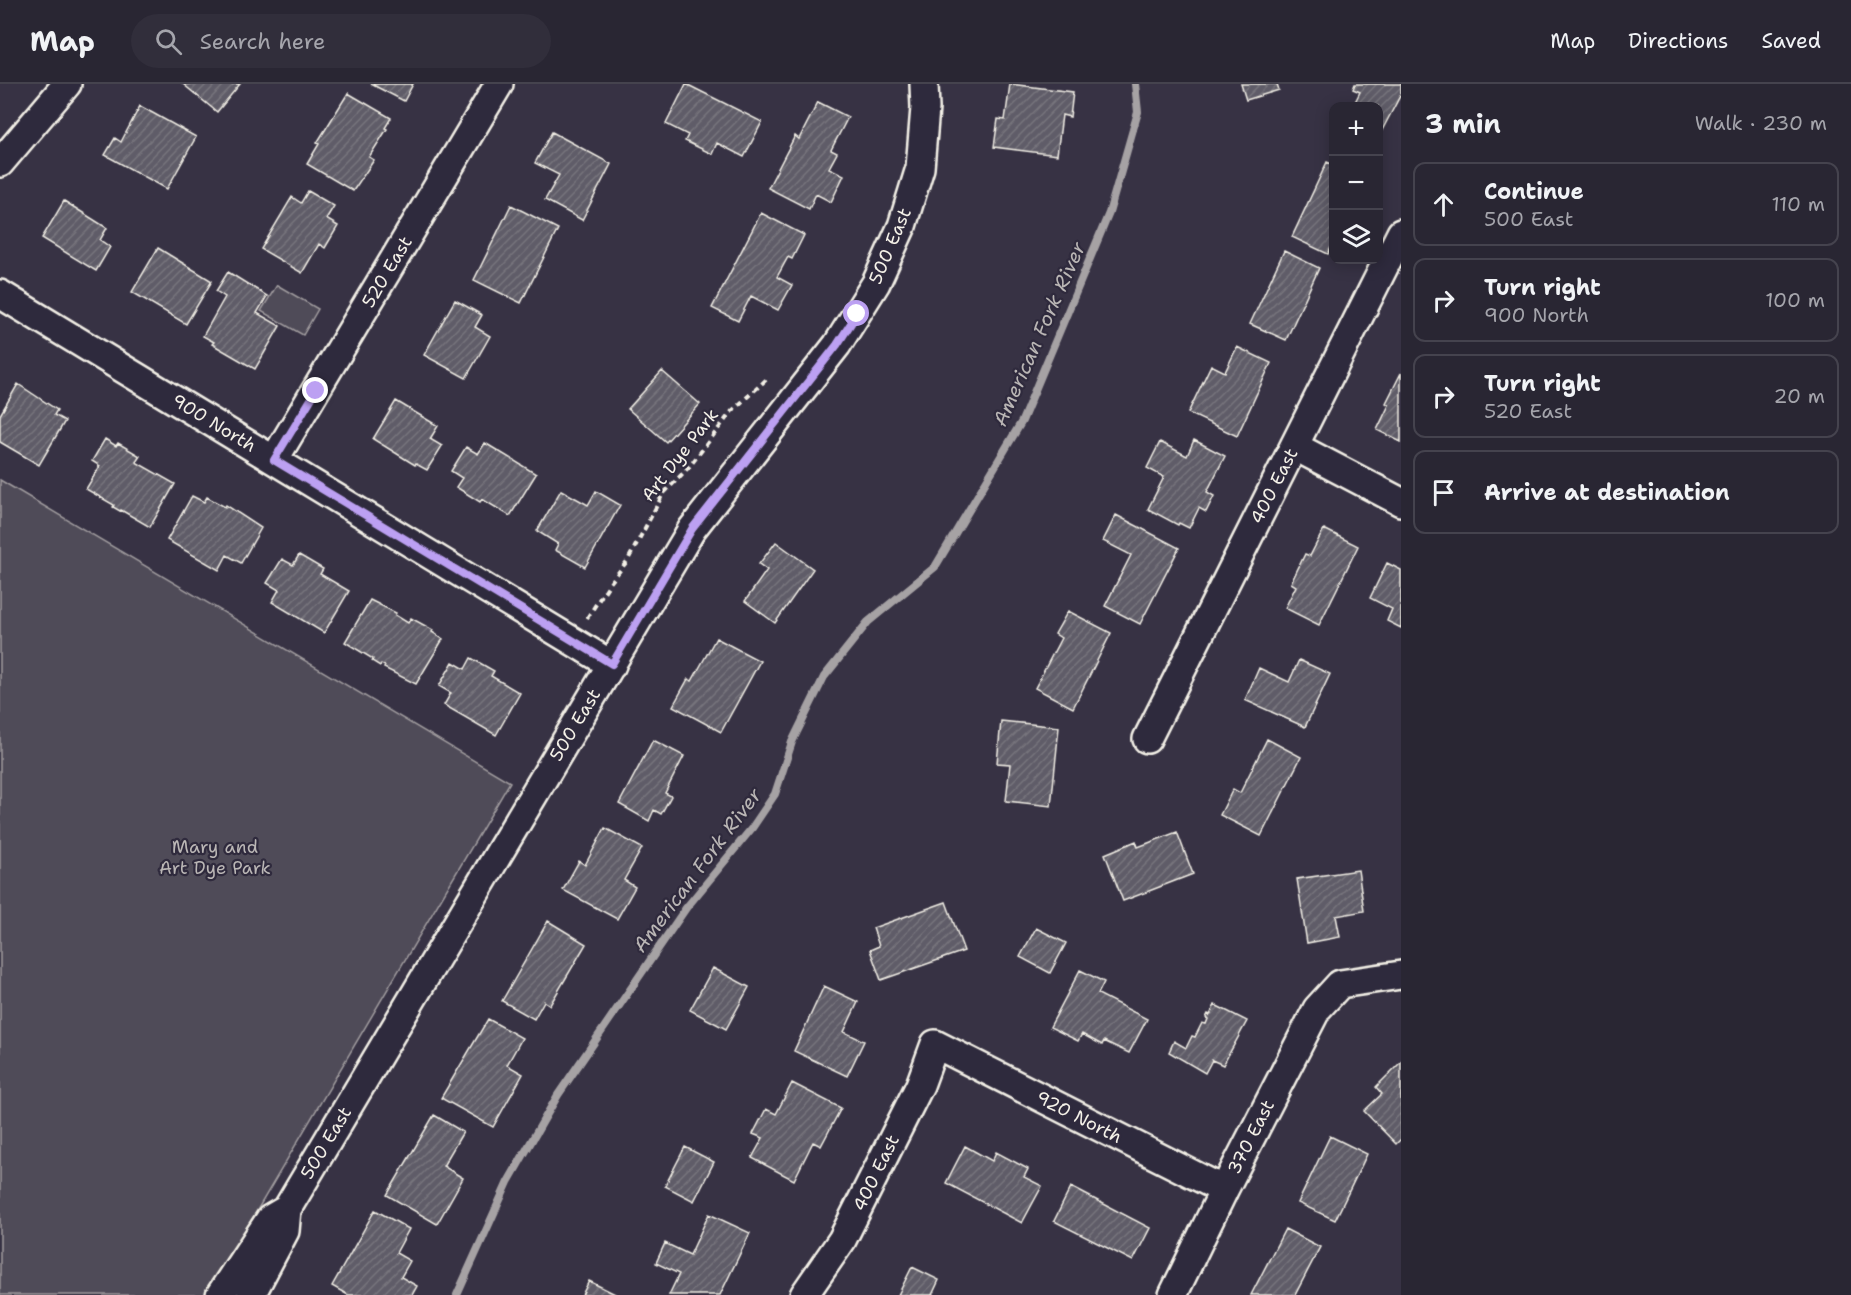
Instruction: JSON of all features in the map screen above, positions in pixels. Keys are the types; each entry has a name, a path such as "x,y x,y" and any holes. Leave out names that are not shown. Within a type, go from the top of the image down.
{"street":[{"path":"0,163 66,84"},
{"name":"520 East","path":"274,460 499,84"},
{"name":"500 East","path":"250,1295 285,1231 287,1209 692,529 837,345 876,283 902,226 920,168 925,108 924,84"},
{"name":"400 East","path":"1147,739 1401,233"},
{"name":"900 North","path":"0,294 612,664"},
{"path":"1294,446 1401,502"},
{"name":"370 East","path":"1173,1295 1317,1009 1340,984 1401,975"},
{"name":"400 East","path":"804,1295 843,1240 920,1084 934,1044"},
{"name":"920 North","path":"934,1044 1224,1190"},
{"name":"500 East","path":"220,1295 270,1219 287,1209"}],"path":[{"name":"Art Dye Park","path":"587,618 628,560 663,494 689,467 732,411 768,378"}],"green space":[{"path":"277,285 318,309 303,335 261,311"},
{"name":"Mary and Art Dye Park","path":"0,480 510,782 207,1295 0,1295"}],"building":[{"path":"183,84 240,84 217,112"},
{"path":"371,84 413,84 404,101"},
{"path":"686,84 762,122 744,157 717,143 712,154 685,141 688,135 666,124"},
{"path":"1010,84 1073,92 1070,117 1062,115 1057,155 994,147 998,119 1005,120"},
{"path":"1241,84 1277,84 1279,90 1246,100"},
{"path":"1355,84 1401,84 1401,94 1383,128 1383,102 1355,102 1360,92 1353,89"},
{"path":"348,93 391,118 385,128 387,129 369,157 374,160 353,191 307,164 319,144 317,143"},
{"path":"818,102 848,117 831,150 837,153 829,168 844,175 831,202 816,194 809,209 768,188 795,136 799,139"},
{"path":"140,106 196,137 167,189 105,155 115,138 121,142"},
{"path":"552,132 611,164 582,220 545,200 559,175 535,163"},
{"path":"1327,162 1329,163 1329,252 1328,254 1292,237"},
{"path":"308,191 334,206 326,219 338,226 325,248 319,244 302,273 261,249 292,197 301,203"},
{"path":"64,201 107,228 100,240 110,247 96,271 42,238"},
{"path":"511,205 558,229 521,303 474,280"},
{"path":"761,213 804,235 792,259 788,257 777,277 792,285 778,310 751,296 738,321 712,308"},
{"path":"158,248 212,281 186,324 132,292"},
{"path":"1284,251 1319,268 1286,340 1250,324"},
{"path":"228,272 267,296 257,313 280,326 255,369 212,344 214,342 203,336 225,297 216,291"},
{"path":"455,300 482,315 475,327 490,336 466,378 424,355"},
{"path":"1237,347 1271,363 1237,436 1188,413 1211,365 1225,372"},
{"path":"662,371 700,404 666,442 628,409"},
{"path":"1401,373 1401,442 1377,430 1389,405 1386,403"},
{"path":"18,384 57,410 54,415 65,421 39,465 0,442 0,415"},
{"path":"396,401 438,426 430,439 442,446 427,470 373,439"},
{"path":"105,439 116,446 118,443 140,456 136,462 175,484 150,527 86,489 100,466 92,461"},
{"path":"1194,440 1225,456 1207,492 1214,496 1206,512 1199,508 1189,528 1179,523 1178,525 1148,509 1164,477 1147,468 1160,442 1187,456"},
{"path":"485,443 536,474 510,516 482,499 480,502 456,487 462,478 451,471 466,447 478,454"},
{"path":"561,490 588,505 596,491 620,505 585,567 555,550 558,544 537,531"},
{"path":"192,496 204,502 207,497 225,507 226,505 261,528 241,563 227,555 219,570 167,540"},
{"path":"1116,515 1179,548 1140,624 1105,606 1131,555 1103,541"},
{"path":"1324,529 1358,546 1319,625 1285,608 1296,586 1291,583 1305,554 1310,556"},
{"path":"776,542 813,569 775,623 745,601 767,570 759,564"},
{"path":"299,555 323,569 320,574 349,591 324,633 272,602 279,590 267,583 282,559 293,565"},
{"path":"1387,563 1401,570 1401,628 1387,621 1392,609 1370,598"},
{"path":"370,600 396,613 395,615 408,623 411,618 433,630 432,632 443,639 416,684 384,668 385,666 381,664 380,666 372,661 373,659 345,642"},
{"path":"1068,611 1111,633 1073,708 1035,688 1061,638 1055,634"},
{"path":"716,638 760,661 721,732 673,706 688,679 692,681"},
{"path":"471,658 494,671 491,676 520,693 496,735 444,705 451,693 439,686 453,662 465,669"},
{"path":"1299,660 1330,674 1305,727 1245,700 1259,668 1289,682"},
{"path":"1001,721 1059,727 1051,806 1006,801 1010,764 997,763"},
{"path":"1267,739 1301,757 1261,836 1220,815 1233,789 1240,793"},
{"path":"653,740 684,756 665,793 671,796 661,814 654,810 649,821 619,804"},
{"path":"605,828 642,848 624,880 635,887 617,919 563,890 579,861 585,865"},
{"path":"1177,832 1193,874 1123,901 1105,854 1136,841 1138,847"},
{"path":"1358,870 1364,911 1336,916 1340,937 1307,943 1297,879"},
{"path":"946,902 964,951 881,980 870,950 879,946 873,928"},
{"path":"548,921 586,944 550,1005 544,1001 534,1019 502,1001"},
{"path":"1036,928 1066,943 1050,973 1020,957"},
{"path":"713,968 749,987 726,1029 690,1010"},
{"path":"1080,970 1104,982 1098,994 1147,1019 1129,1053 1104,1041 1102,1045 1082,1034 1078,1041 1050,1027"},
{"path":"824,986 858,1002 844,1032 864,1041 847,1076 794,1051"},
{"path":"1215,1005 1247,1021 1223,1065 1212,1060 1205,1073 1169,1052 1174,1041 1186,1048 1202,1023 1206,1024 1208,1019 1206,1018"},
{"path":"488,1019 522,1038 507,1065 523,1074 493,1127 441,1098"},
{"path":"1401,1062 1401,1139 1396,1144 1364,1111 1382,1094 1376,1087"},
{"path":"792,1083 841,1108 821,1146 813,1142 794,1180 752,1158 763,1138 753,1134 766,1109 776,1114"},
{"path":"434,1115 463,1132 443,1166 463,1178 437,1224 387,1195"},
{"path":"1330,1136 1367,1154 1335,1220 1298,1203"},
{"path":"965,1146 992,1161 996,1152 1028,1169 1024,1177 1042,1186 1022,1223 946,1183"},
{"path":"685,1147 714,1162 694,1201 665,1186"},
{"path":"1071,1187 1150,1228 1133,1261 1054,1221"},
{"path":"375,1210 409,1229 396,1253 410,1261 401,1277 417,1286 412,1295 348,1295 332,1286"},
{"path":"709,1214 750,1233 720,1295 669,1295 679,1274 656,1263 665,1243 690,1255"},
{"path":"1285,1229 1320,1247 1295,1295 1251,1295"},
{"path":"912,1267 939,1280 932,1295 898,1295"},
{"path":"589,1281 617,1295 582,1295"}],"waterway":[{"name":"American Fork River","path":"457,1295 508,1182 558,1095 686,908 752,828 775,794 792,742 824,677 868,622 935,567 1022,421 1109,213 1138,112 1135,84"}],"route":[{"path":"316,391 274,460 612,664 692,529 837,345 857,314"}]}
